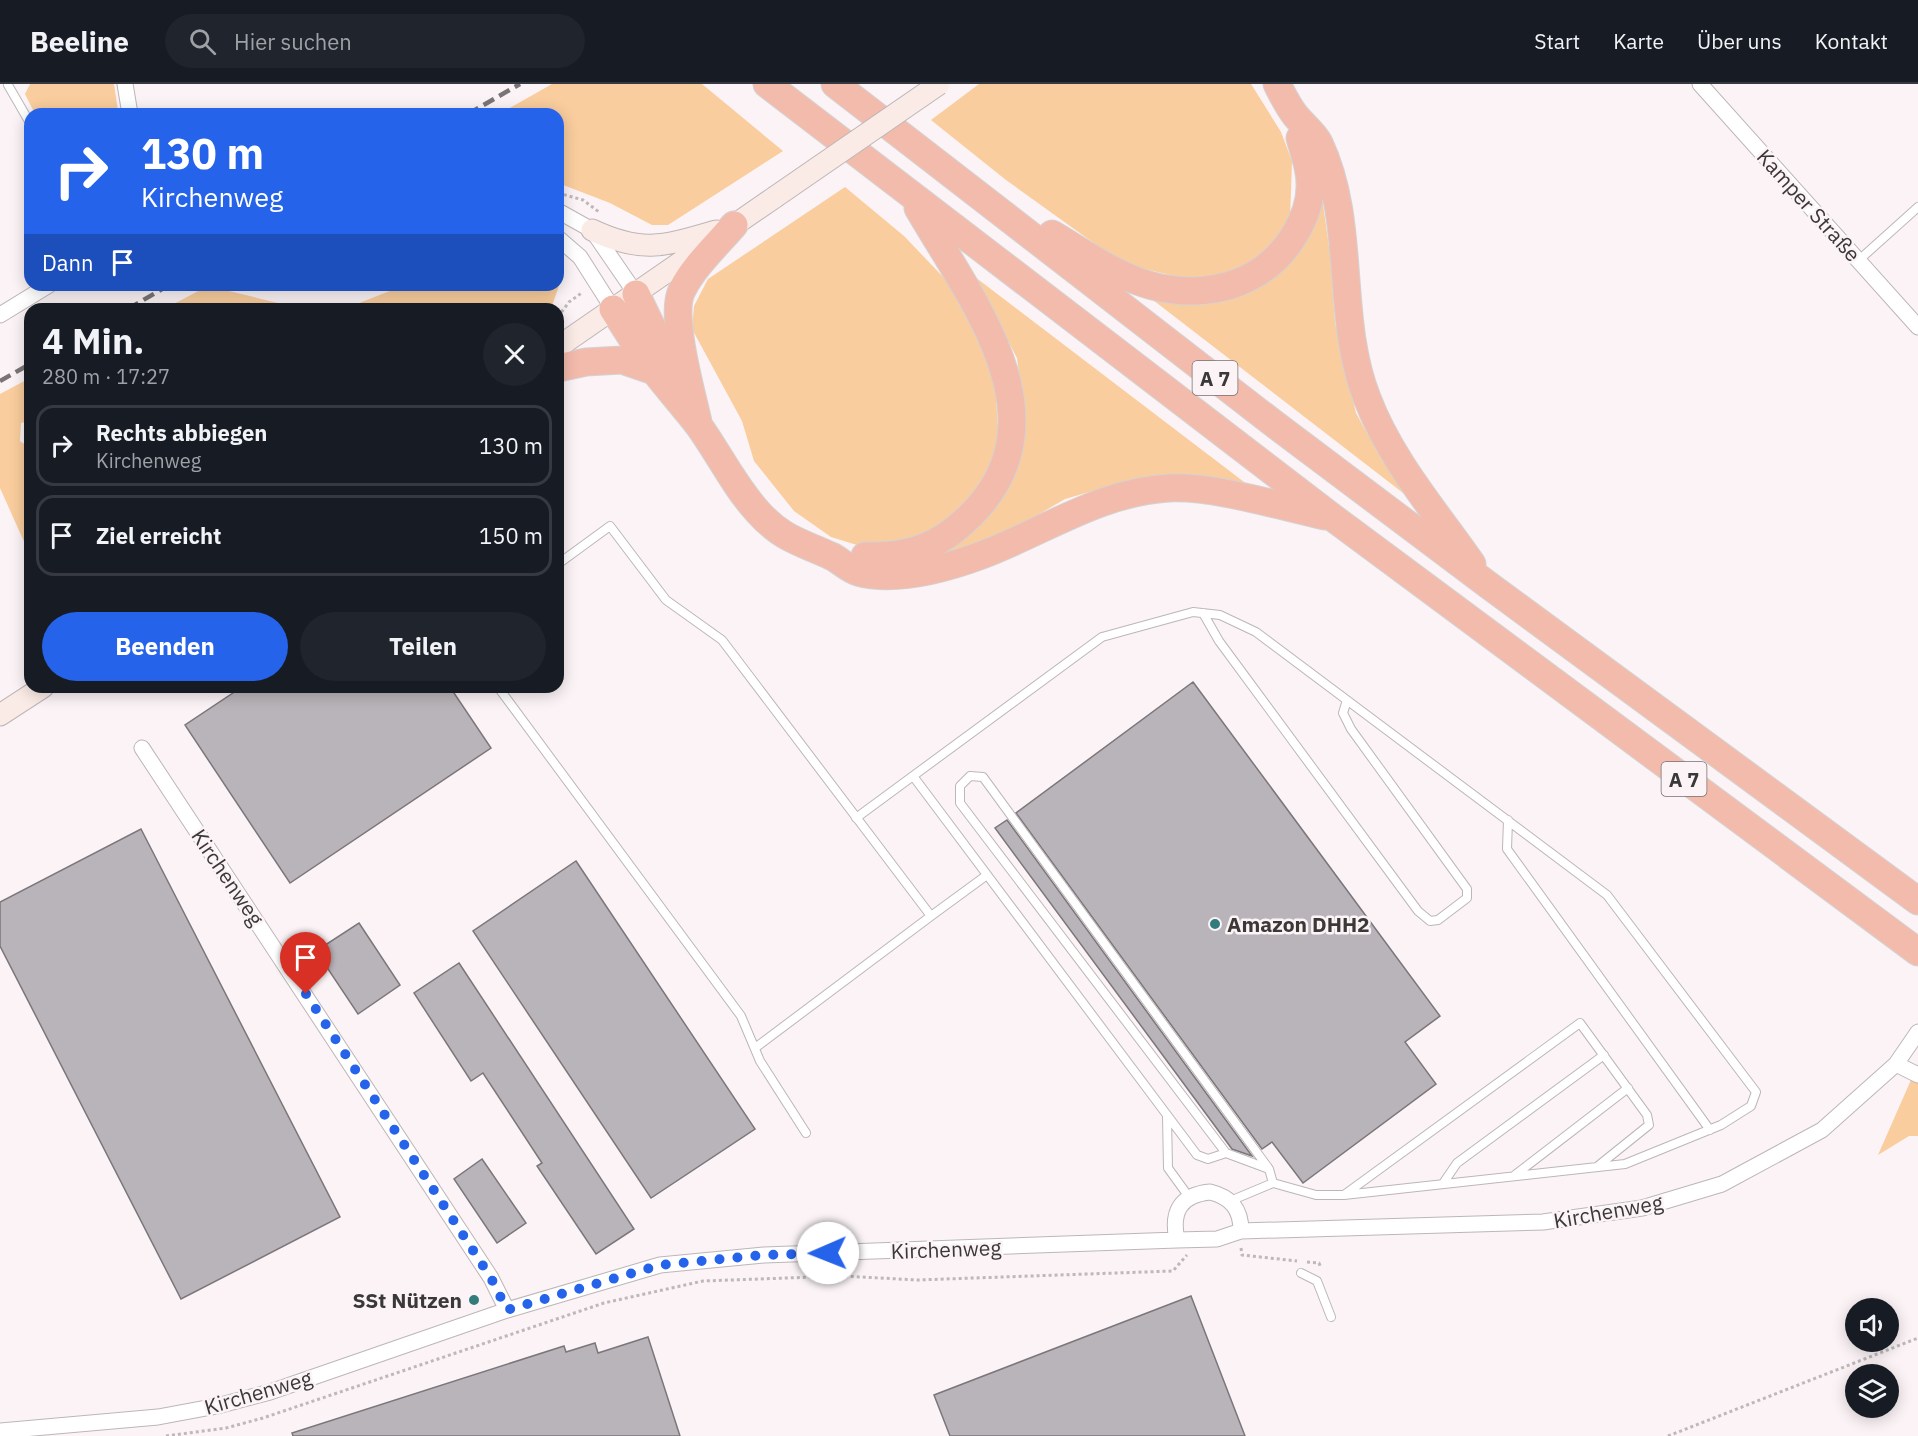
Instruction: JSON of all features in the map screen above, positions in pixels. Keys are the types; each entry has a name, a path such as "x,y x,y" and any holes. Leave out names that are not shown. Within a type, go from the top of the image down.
{"highway":[{"name":"A 7","path":"767,84 912,198 1332,517 1918,952"},
{"name":"A 7","path":"835,84 1487,584 1918,901"},
{"path":"1276,84 1294,114 1318,141 1332,180 1341,224 1354,354 1366,398 1387,443 1487,584"},
{"path":"945,170 1118,273 1161,288 1204,292 1236,285 1263,271 1285,250 1301,225 1308,206 1311,184 1309,167 1294,114"},
{"path":"831,556 891,557 929,547 958,528 981,504 1002,469 1009,446 1010,395 995,340 972,295 955,273 912,198"},
{"path":"699,427 682,349 679,316 681,293 697,267 734,225"},
{"path":"636,294 699,427"},
{"path":"613,309 654,371 699,427 757,512 779,532 803,546 831,556 857,572 878,575 927,572 951,566 998,549 1075,511 1100,502 1170,488 1226,494 1332,517"},
{"path":"564,367 586,362 622,360 654,371"}],"main road":[{"path":"564,343 939,84"},
{"path":"592,230 637,246 667,243 734,225"},
{"path":"0,715 34,693"}],"street":[{"path":"125,84 129,108"},
{"name":"Kamper Straße","path":"1700,84 1918,327"},
{"path":"564,214 592,230 636,294"},
{"path":"564,243 580,257 613,309"},
{"path":"0,315 39,291"},
{"name":"Kirchenweg","path":"142,748 485,1268 507,1310"},
{"name":"Kirchenweg","path":"0,1431 158,1417 217,1406 270,1392 507,1310 628,1272 704,1259 1217,1239 1240,1231 1543,1222 1642,1208 1722,1184 1822,1130 1896,1064 1916,1034"},
{"path":"1896,1064 1918,1075"},
{"path":"1177,1240 1174,1226 1175,1215 1189,1197 1210,1192 1230,1201 1241,1220 1240,1231"}],"lane":[{"path":"8,85 24,113"},
{"path":"1859,260 1918,207"},
{"path":"564,560 610,526 666,600 722,640 931,916"},
{"path":"856,818 1102,637 1155,620 1193,612 1220,615 1256,632 1607,895 1756,1092 1751,1106 1710,1130 1625,1164 1444,1182 1344,1195 1316,1195 1273,1182 1230,1201"},
{"path":"1203,613 1219,641 1418,911 1430,921 1438,920 1467,898 1467,889 1351,729 1343,713 1347,700"},
{"path":"502,693 741,1016 760,1061 806,1133"},
{"path":"913,776 1197,1155 1208,1159 1226,1153"},
{"path":"1269,1169 1226,1153 960,803 960,786 970,776 983,777 1269,1169 1273,1182"},
{"path":"1508,820 1505,837 1507,849 1710,1130"},
{"path":"754,1048 987,874"},
{"path":"1344,1195 1580,1023 1647,1115 1649,1125 1597,1167"},
{"path":"1444,1182 1457,1163 1604,1055"},
{"path":"1515,1175 1628,1088"},
{"path":"1167,1116 1168,1168 1189,1197"},
{"path":"1301,1273 1317,1281 1331,1317"}],"path":[{"path":"166,1436 226,1428 263,1418 604,1303 703,1281 843,1276 917,1280 1173,1271 1200,1239"},
{"path":"1668,1436 1918,1338"}],"shaded area":[{"path":"30,84 114,84 118,108 32,108 25,94"},
{"path":"552,84 702,84 783,151 668,225 652,225 610,203 564,185 564,108 510,108"},
{"path":"979,84 1251,84 1281,132 1292,161 1290,220 1261,260 1225,276 1192,280 1123,264 1006,180 931,120"},
{"path":"845,187 904,236 946,280 974,323 995,383 998,427 995,463 974,494 938,526 903,542 857,545 831,537 794,511 754,461 742,421 692,329 694,306 708,279"},
{"path":"1322,197 1330,254 1335,323 1356,413 1383,462 1420,506 1153,300 1202,305 1261,287 1302,248"},
{"path":"975,277 1248,485 1186,478 1134,479 1065,499 986,545 934,556 976,530 1012,477 1026,427 1017,358"},
{"path":"198,291 229,291 278,303 175,303"},
{"path":"390,291 557,291 553,303 359,303"},
{"path":"24,381 24,422 21,423 20,441 24,444 24,542 0,488 0,394"},
{"path":"1918,1064 1918,1136 1909,1136 1878,1155"}],"building":[{"name":"Amazon DHH2","path":"1193,682 1440,1016 1405,1042 1436,1084 1303,1183 1272,1142 1262,1149 1016,813"},
{"path":"233,693 454,693 491,748 290,883 185,725"},
{"path":"1007,820 1252,1156 1232,1149 995,828"},
{"path":"141,829 340,1217 181,1299 0,946 0,902"},
{"path":"576,861 755,1129 651,1198 473,931"},
{"path":"359,923 400,985 358,1014 316,951"},
{"path":"459,963 634,1229 596,1254 537,1166 542,1163 483,1073 471,1081 414,993"},
{"path":"482,1159 526,1223 497,1243 454,1179"},
{"path":"1191,1296 1245,1436 950,1436 934,1395"},
{"path":"648,1337 680,1436 293,1436 292,1433 564,1346 566,1352 595,1343 598,1353"}],"railway":[{"path":"478,108 520,84"},
{"path":"138,303 159,291"},
{"path":"0,381 24,367"}],"place":[{"name":"Amazon DHH2","path":"1215,924"},
{"name":"SSt Nützen","path":"474,1300"}],"route":[{"path":"306,994 491,1278 507,1310 628,1272 660,1265 704,1259 828,1253"}]}
